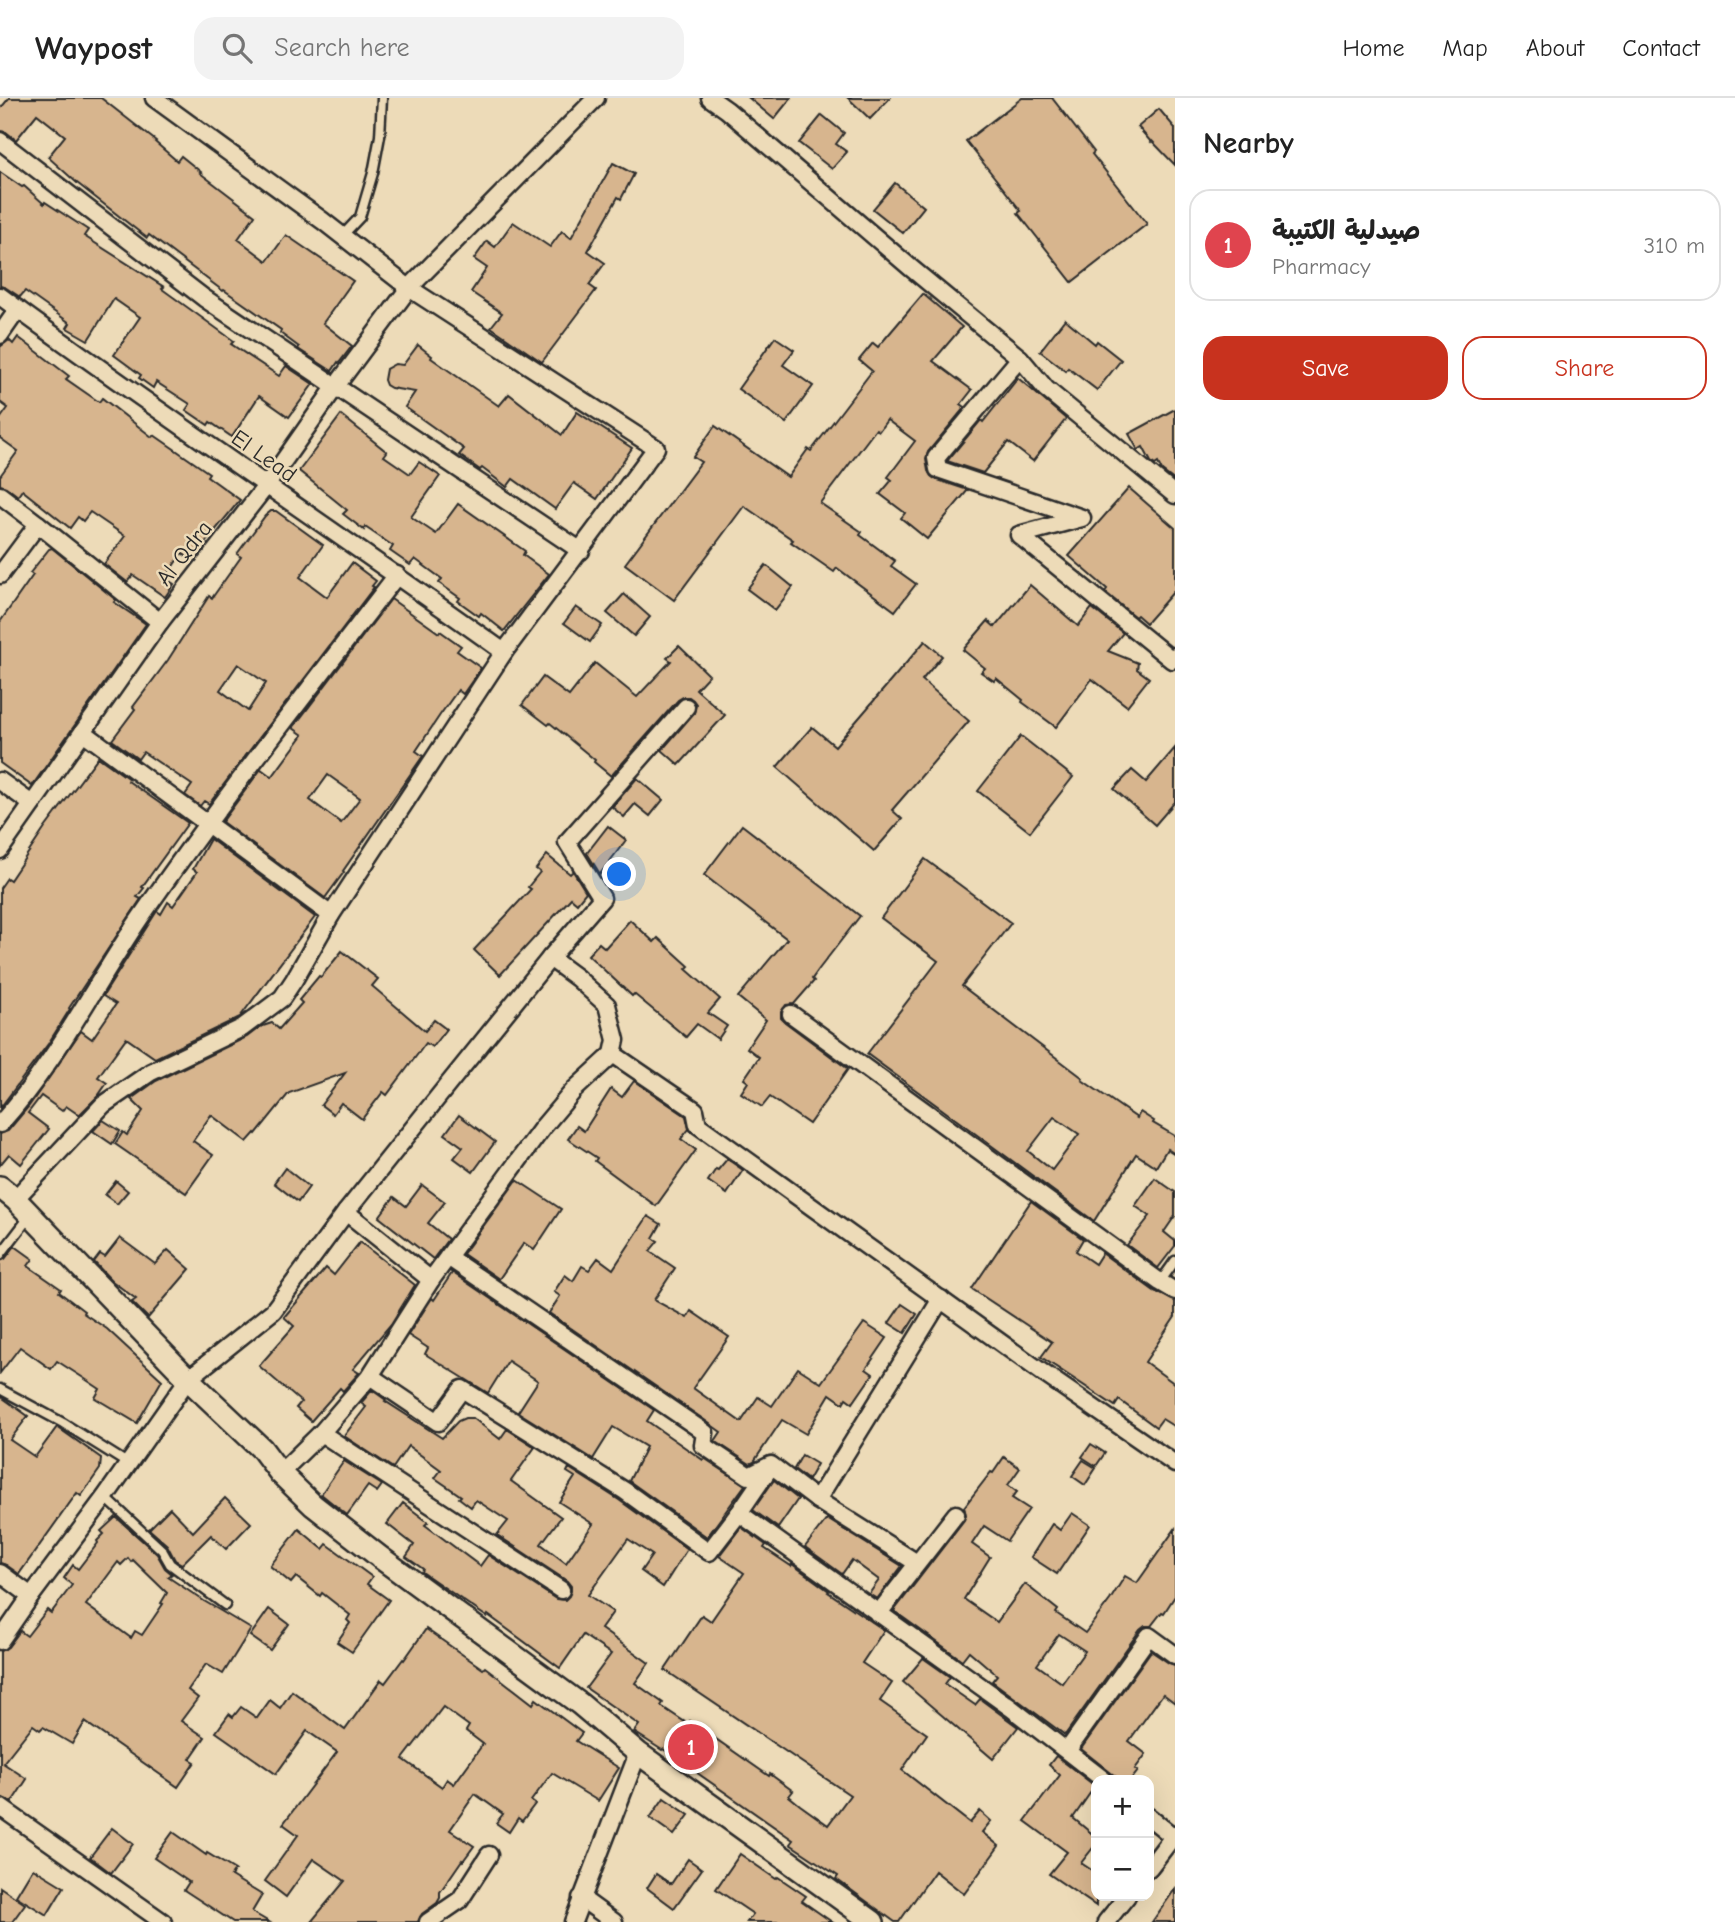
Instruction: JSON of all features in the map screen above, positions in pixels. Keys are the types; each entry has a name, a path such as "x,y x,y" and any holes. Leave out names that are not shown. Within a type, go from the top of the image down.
{"street":[{"path":"154,98 409,288 656,448 504,652 331,915 282,998 242,1028 150,1072 103,1105 8,1193 188,1379 262,1449 280,1473 313,1505 580,1704 638,1753 873,1922"},
{"name":"Al Qdra","path":"0,850 160,622 266,485 409,288 596,98"},
{"path":"710,98 1020,358 1046,389 1175,495"},
{"path":"0,141 204,298 581,551"},
{"name":"El Lead","path":"0,296 504,652"},
{"path":"0,335 18,309"},
{"path":"1020,358 936,458 938,469 1082,518 1019,535 1172,660 1175,656"},
{"path":"0,495 160,622"},
{"path":"0,575 38,524"},
{"path":"0,1124 33,1084 72,1029 128,936 208,825 397,575"},
{"path":"0,1642 188,1379 273,1311 346,1212 601,898 567,842 686,707"},
{"path":"83,732 331,915"},
{"path":"0,781 32,804"},
{"path":"280,1473 321,1433 370,1376 431,1280 543,1127 575,1089 613,1054 616,1040 607,1005 578,978 550,958"},
{"path":"791,1014 1175,1291"},
{"path":"613,1054 695,1110 698,1125 1175,1464"},
{"path":"346,1212 431,1280"},
{"path":"448,1257 697,1427 705,1433 703,1445 749,1476 771,1465"},
{"path":"817,1500 941,1299"},
{"path":"370,1376 438,1422 462,1388 625,1491 709,1552 771,1465"},
{"path":"321,1433 561,1590"},
{"path":"771,1465 817,1500 916,1563"},
{"path":"739,1513 1011,1709 1098,1775"},
{"path":"878,1614 956,1514"},
{"path":"0,1573 31,1596"},
{"path":"1067,1751 1149,1636 1175,1655"},
{"path":"573,1922 638,1753"},
{"path":"0,1807 163,1922"},
{"path":"1154,1821 1174,1836 1154,1862"},
{"path":"428,1922 460,1900 489,1855"},
{"path":"581,1898 614,1922"},
{"path":"1106,1922 1122,1901"}],"lane":[{"path":"342,236 359,217 373,173 380,136 382,98"},
{"path":"0,1255 30,1215"},
{"path":"1160,1282 1175,1261"},
{"path":"0,1389 63,1423 127,1463"},
{"path":"105,1497 162,1550 170,1564 225,1605"}],"building":[{"path":"9,98 101,98 177,161 181,156 255,215 238,239 267,261 286,235 353,281 323,323 352,346 332,371 298,349 299,347 280,333 281,330 223,291 149,235 147,238 48,157 65,136 37,114 16,140 0,131 0,109"},
{"path":"749,98 791,98 774,119"},
{"path":"848,98 890,98 870,119"},
{"path":"1022,98 1052,98 1147,224 1072,282 966,141"},
{"path":"1159,109 1175,128 1175,165 1138,127"},
{"path":"822,115 844,133 836,144 847,152 832,169 799,143"},
{"path":"613,163 634,174 588,251 605,263 589,285 596,290 542,362 491,327 502,313 471,292 487,268 474,259 487,241 495,247 513,222 550,247 562,231 571,238"},
{"path":"0,172 24,186 44,204 45,202 88,230 84,236 164,287 162,289 234,341 231,344 279,376 286,366 313,384 289,417 259,396 232,437 186,410 190,404 156,382 153,388 139,378 141,375 114,355 140,317 114,299 88,340 67,328 70,323 25,291 20,297 0,286"},
{"path":"895,183 924,207 903,233 873,209"},
{"path":"923,294 962,327 933,361 972,390 961,404 965,407 928,452 928,471 935,479 968,490 927,539 901,518 905,513 880,494 892,480 888,477 915,441 887,420 879,431 876,429 820,503 862,532 860,535 895,561 891,566 916,584 895,611 837,568 834,572 744,506 674,600 625,564 701,462 693,457 715,426 788,477 872,371 859,360 873,343 878,347"},
{"path":"1065,319 1095,344 1097,341 1121,360 1097,390 1040,351"},
{"path":"18,337 69,376 66,379 99,402 102,398 152,437 154,435 209,473 207,476 240,500 191,560 182,553 165,578 174,584 165,597 133,575 127,582 104,564 125,536 90,512 83,521 78,517 70,528 22,490 18,496 0,485 0,476 18,451 0,438 0,419 8,408 0,402 0,347 9,340 13,344"},
{"path":"775,337 794,350 783,365 813,386 786,423 738,389"},
{"path":"418,345 432,356 431,358 499,406 509,394 562,435 577,412 632,448 597,499 574,483 555,509 513,479 507,487 459,455 464,449 405,407 415,392 386,385 386,369 395,364 403,365"},
{"path":"1018,378 1066,419 1033,461 1008,442 983,473 947,461 981,420 983,422"},
{"path":"1175,409 1175,481 1162,471 1158,463 1155,465 1151,462 1143,447 1138,450 1129,434"},
{"path":"341,415 387,452 384,456 410,474 419,462 440,476 411,517 436,534 458,504 525,551 523,555 549,574 504,631 481,613 479,616 458,601 460,598 439,583 442,579 415,559 410,565 390,551 393,546 365,527 364,530 343,514 347,510 299,471"},
{"path":"1129,488 1175,528 1175,590 1146,623 1105,592 1107,589 1069,556"},
{"path":"276,511 323,545 300,577 327,597 352,563 376,581 209,804 204,801 200,806 185,795 192,785 143,752 138,759 112,740 209,596 212,598 241,557 237,554 265,516","holes":["238,664 266,683 248,711 220,690"]},
{"path":"52,548 116,600 114,602 146,624 32,786 0,763 0,622 33,575 30,573"},
{"path":"766,565 793,587 775,610 747,589"},
{"path":"1030,585 1078,626 1092,608 1123,633 1108,651 1138,663 1137,669 1149,678 1127,706 1092,679 1056,727 1022,702 1023,700 996,678 994,681 981,672 985,668 963,650 988,621 995,627"},
{"path":"624,594 650,617 634,636 607,613"},
{"path":"391,599 461,646 457,651 481,668 463,694 458,690 440,715 416,751 423,756 325,898 222,822 261,769 272,777 303,735 293,728","holes":["328,775 360,798 341,823 310,800"]},
{"path":"576,607 602,625 590,642 564,623"},
{"path":"925,641 942,656 922,680 969,721 892,810 902,819 874,851 777,767 812,727 835,746"},
{"path":"679,646 709,675 696,689 725,715 679,765 662,750 694,713 696,704 689,697 678,700 611,776 550,723 548,725 522,705 543,677 569,696 595,663 637,697 671,661 667,658"},
{"path":"1021,736 1073,777 1030,832 978,791"},
{"path":"1175,748 1175,802 1155,825 1114,789 1132,770 1146,782"},
{"path":"98,757 188,823 142,887 144,888 137,897 141,899 48,1044 0,1108 0,888 7,878 10,880"},
{"path":"637,778 663,800 650,816 635,804 624,817 612,807"},
{"path":"742,825 860,916 819,969 812,979 814,981 794,1004 786,1005 781,1012 781,1018 785,1022 848,1069 809,1124 770,1097 762,1107 741,1093 748,1082 744,1079 759,1057 747,1048 766,1020 738,997 787,939 704,875"},
{"path":"608,826 626,840 600,874 587,853"},
{"path":"210,839 315,917 240,1017 155,1058 126,1038 98,1077 107,1083 98,1096 79,1115 66,1106 62,1111 41,1096 28,1113 49,1129 21,1164 9,1154 0,1165 0,1134 8,1131 29,1106 81,1031 92,1039 116,1004 103,996 157,911 161,914 168,902 173,906 197,872 193,869"},
{"path":"547,855 570,874 573,871 586,892 577,903 571,898 500,975 474,950 531,889 528,887 540,872 536,869"},
{"path":"925,859 1011,923 962,986 1083,1078 1082,1080 1137,1118 1140,1112 1175,1136 1175,1154 1167,1149 1156,1167 1136,1154 1094,1221 867,1054 938,961 881,918","holes":["1054,1117 1079,1134 1052,1170 1028,1151"]},
{"path":"630,920 654,942 658,938 689,966 686,969 720,999 708,1013 727,1026 718,1039 697,1024 686,1037 634,994 632,996 588,955 599,943 605,948"},
{"path":"342,951 378,979 372,986 425,1031 434,1020 446,1029 432,1047 426,1043 387,1095 383,1092 362,1119 341,1103 333,1114 321,1105 345,1073 289,1093 247,1142 211,1115 193,1141 213,1155 186,1193 115,1144 123,1132 127,1135 143,1111 131,1099 156,1081 247,1037 260,1027 272,1023 279,1029 302,1003 299,1000"},
{"path":"634,1081 686,1116 689,1129 681,1139 696,1150 656,1206 595,1161 597,1158 568,1139 577,1126 584,1131 611,1089 622,1097"},
{"path":"459,1115 495,1142 473,1172 454,1158 463,1147 445,1134"},
{"path":"103,1120 120,1131 112,1144 93,1131"},
{"path":"727,1159 743,1170 727,1194 708,1181"},
{"path":"285,1168 309,1187 298,1202 274,1183"},
{"path":"1155,1178 1175,1192 1175,1216 1164,1232 1175,1241 1175,1246 1158,1268 1127,1245 1150,1216 1135,1206"},
{"path":"517,1180 561,1209 534,1250 524,1243 499,1279 463,1254"},
{"path":"116,1181 128,1191 117,1204 105,1195"},
{"path":"422,1185 445,1202 428,1223 448,1239 433,1259 379,1217 394,1197 406,1206"},
{"path":"1031,1201 1083,1239 1076,1251 1095,1264 1102,1253 1154,1291 1175,1301 1175,1317 1145,1362 1175,1384 1175,1427 1162,1419 1156,1427 1119,1400 1115,1406 1041,1357 1052,1342 972,1289"},
{"path":"648,1216 661,1224 653,1238 658,1241 650,1251 675,1268 654,1300 687,1318 691,1311 729,1337 693,1388 741,1422 758,1397 772,1406 798,1368 821,1383 864,1323 887,1338 866,1369 873,1374 853,1403 846,1398 843,1403 830,1394 806,1434 782,1420 756,1461 750,1464 715,1441 721,1432 549,1313 560,1296 554,1292 565,1275 573,1281 582,1266 589,1270 598,1258 613,1269"},
{"path":"120,1238 155,1264 168,1250 190,1269 148,1318 132,1302 136,1299 112,1281 94,1262 100,1254 105,1257"},
{"path":"360,1242 415,1285 391,1324 353,1369 359,1373 343,1391 340,1388 311,1421 296,1408 301,1402 259,1366 294,1326 284,1317 326,1268 334,1275"},
{"path":"15,1246 33,1259 28,1266 61,1289 59,1292 107,1329 162,1380 137,1423 95,1398 100,1389 82,1377 57,1361 51,1369 20,1347 0,1373 0,1261 5,1259"},
{"path":"450,1271 654,1410 647,1421 745,1485 707,1537 629,1481 646,1447 613,1427 593,1459 518,1412 538,1381 508,1361 488,1393 425,1354 428,1348 408,1335 452,1273"},
{"path":"902,1304 917,1314 905,1333 889,1323"},
{"path":"372,1390 442,1438 458,1421 473,1418 500,1439 507,1429 535,1447 511,1481 561,1517 541,1544 566,1563 593,1524 559,1502 575,1477 567,1472 569,1468 687,1549 663,1587 641,1571 652,1555 628,1539 588,1595 613,1612 601,1629 649,1663 635,1683 663,1703 661,1706 688,1724 690,1721 769,1776 770,1774 793,1791 789,1796 828,1825 850,1795 665,1670 702,1615 711,1621 744,1573 719,1556 741,1527 766,1545 764,1548 791,1566 792,1564 884,1630 862,1663 892,1683 880,1701 927,1734 902,1770 970,1823 980,1811 991,1821 982,1832 999,1846 964,1894 935,1871 899,1922 895,1922 836,1879 838,1876 790,1844 793,1840 663,1749 634,1732 639,1725 586,1688 611,1654 583,1635 560,1668 488,1615 487,1617 422,1572 423,1569 406,1557 414,1545 387,1524 403,1503 428,1522 425,1525 480,1566 488,1555 556,1599 565,1600 571,1591 567,1581 497,1535 508,1521 476,1500 471,1507 459,1498 461,1496 435,1478 441,1470 408,1446 393,1468 344,1436 366,1407 361,1403"},
{"path":"0,1396 28,1416 10,1440 35,1457 57,1427 101,1458 100,1469 81,1496 77,1493 19,1574 0,1563"},
{"path":"1091,1444 1105,1453 1096,1466 1082,1457"},
{"path":"802,1455 817,1464 808,1480 794,1469"},
{"path":"1004,1457 1020,1468 1008,1485 1017,1492 1012,1498 1029,1509 1007,1541 984,1526 972,1544 990,1557 964,1599 997,1622 1025,1584 1058,1610 1056,1613 1085,1633 1125,1576 1137,1583 1175,1529 1175,1596 1151,1626 1140,1630 1065,1735 992,1681 997,1675 969,1651 962,1660 894,1611 964,1520 964,1507 991,1472 993,1473","holes":["1059,1634 1085,1651 1062,1683 1037,1665"]},
{"path":"1083,1460 1096,1468 1085,1485 1072,1476"},
{"path":"344,1461 382,1485 377,1492 368,1486 347,1515 321,1494"},
{"path":"774,1480 798,1499 778,1528 753,1510"},
{"path":"225,1498 251,1523 226,1549 211,1535 182,1564 175,1560 167,1545 149,1529 170,1508 193,1532"},
{"path":"1072,1513 1090,1525 1057,1574 1031,1557 1052,1524 1060,1530"},
{"path":"116,1517 157,1554 172,1574 168,1577 251,1629 223,1674 206,1664 188,1690 198,1698 181,1721 205,1737 190,1759 195,1762 178,1787 85,1722 72,1744 43,1727 40,1730 33,1725 3,1763 27,1779 12,1802 0,1797 0,1651 8,1647 20,1631 27,1636 47,1610 51,1613 72,1585 64,1578 73,1565 78,1569 104,1534 101,1531","holes":["128,1558 131,1562 133,1560 167,1593 161,1603 163,1604 142,1635 135,1631 131,1638 86,1605 118,1562 121,1565"]},
{"path":"827,1519 902,1566 877,1599 869,1594 879,1580 852,1560 842,1574 805,1547"},
{"path":"299,1529 323,1549 327,1544 372,1577 367,1584 389,1600 352,1652 337,1642 350,1623 347,1620 350,1615 296,1577 291,1583 270,1566"},
{"path":"269,1609 289,1624 270,1650 250,1636"},
{"path":"426,1629 483,1669 485,1667 533,1704 536,1699 582,1733 576,1741 619,1768 598,1801 552,1773 531,1801 535,1804 522,1821 518,1818 509,1832 496,1823 503,1814 475,1794 450,1830 474,1846 440,1892 437,1903 422,1914 418,1922 311,1922 345,1881 313,1859 286,1897 265,1881 298,1835 283,1824 337,1752 307,1731 276,1774 216,1732 229,1714 233,1717 241,1707 257,1718 270,1700 280,1708 292,1691 345,1730 381,1680 385,1683","holes":["443,1707 469,1726 466,1731 483,1744 454,1784 447,1779 442,1787 403,1759"]},
{"path":"1151,1651 1175,1665 1175,1703 1163,1694 1129,1741 1146,1754 1135,1769 1138,1771 1135,1775 1114,1775 1081,1749"},
{"path":"923,1658 950,1677 945,1684 975,1705 980,1699 1018,1727 993,1759 903,1682"},
{"path":"1056,1756 1091,1783 1091,1792 1073,1818 1091,1833 1091,1850 1081,1863 1091,1870 1091,1901 1096,1901 1096,1906 1049,1874 1067,1852 1025,1821 1060,1775 1049,1765"},
{"path":"664,1798 689,1815 674,1835 650,1818"},
{"path":"112,1828 133,1844 111,1873 90,1857"},
{"path":"173,1832 206,1855 207,1853 235,1870 231,1876 262,1895 252,1912 269,1922 233,1922 184,1890 189,1882 154,1858"},
{"path":"740,1854 806,1896 802,1901 832,1922 747,1922 753,1914 716,1889"},
{"path":"688,1859 702,1869 674,1908 647,1888 656,1874 671,1884"},
{"path":"33,1868 64,1887 47,1915 16,1896"},
{"path":"0,1887 25,1904 12,1922 0,1922"},
{"path":"1175,1889 1175,1922 1152,1922"}],"place":[{"name":"صيدلية الكتيبة","path":"691,1747"}]}
